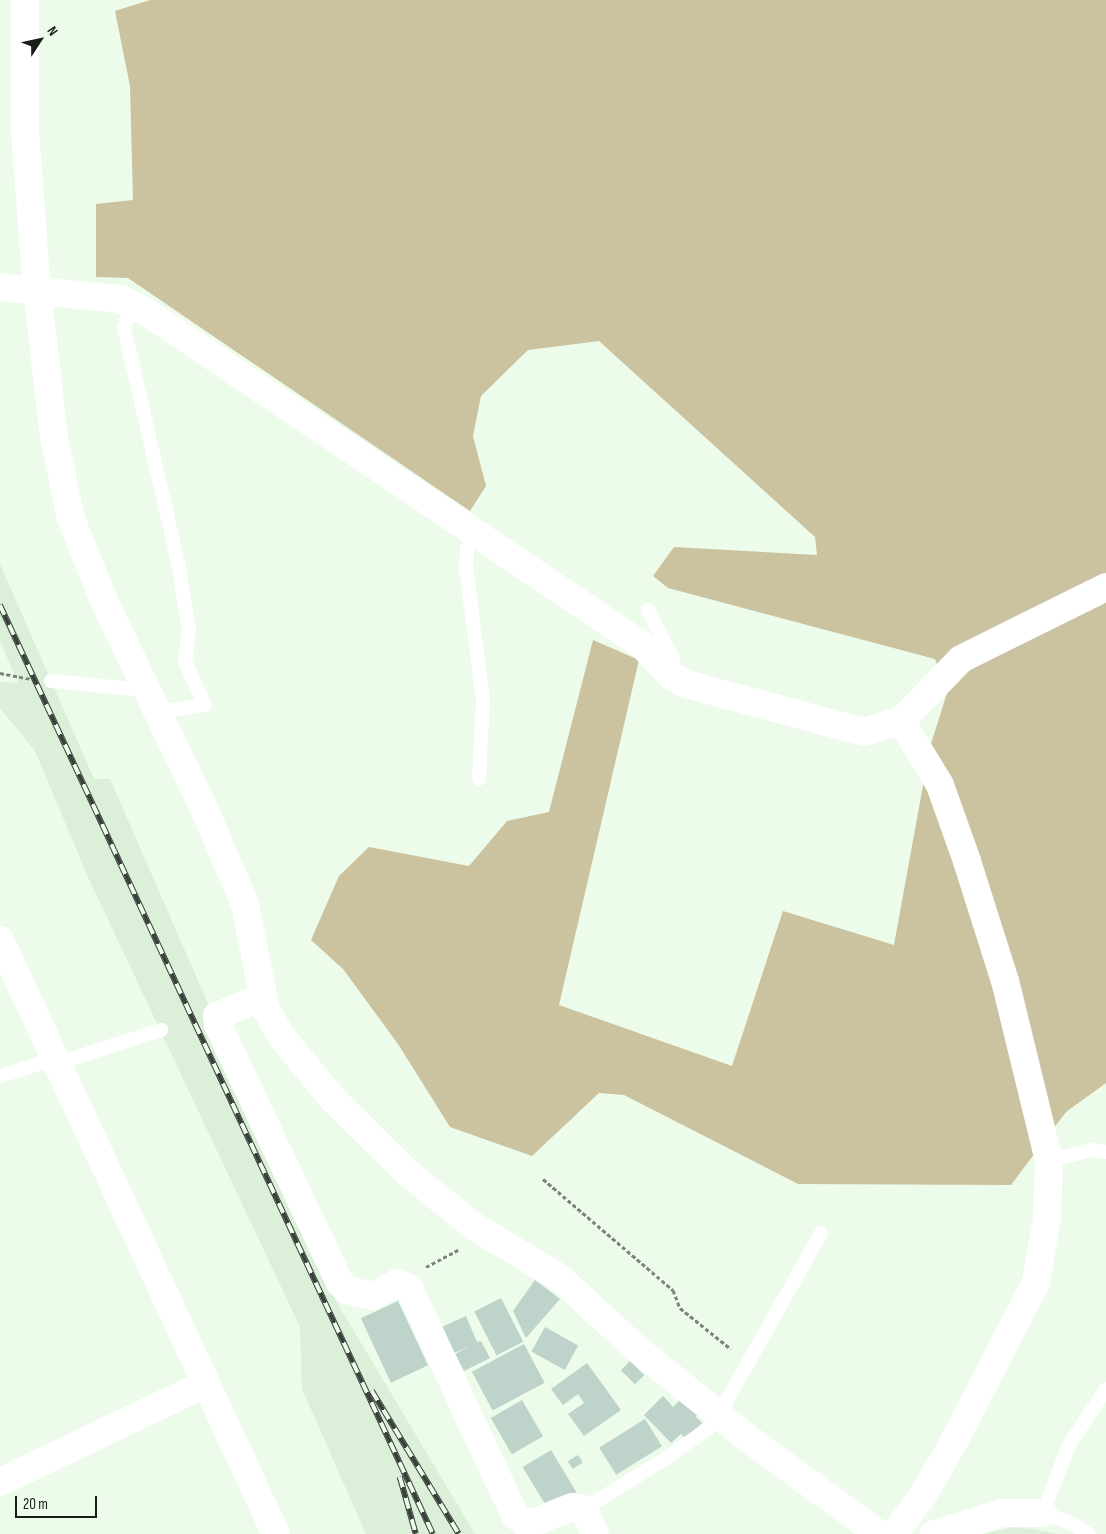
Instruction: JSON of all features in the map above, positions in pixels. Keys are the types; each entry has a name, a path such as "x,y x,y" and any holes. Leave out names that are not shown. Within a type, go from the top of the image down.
{"street":[{"path":"25,0 25,132 37,291 54,438 71,519 145,687 245,904 263,997 281,1036 333,1099 410,1175 475,1228 560,1278 636,1348 788,1469 879,1534"},
{"path":"0,288 104,296 132,303 642,645 670,675 686,684 864,732 901,721 962,659 1106,587"},
{"path":"894,1534 923,1496 951,1447 1036,1282 1046,1226 1049,1161 1005,981 967,861 940,785 901,721"},
{"path":"0,940 276,1534"},
{"path":"263,997 217,1016 218,1025 340,1283 347,1290 373,1296 397,1283 409,1288 515,1515 524,1522 534,1522 572,1507 584,1509 595,1534"},
{"path":"0,1482 207,1383"},
{"path":"934,1534 1002,1513 1043,1513"}],"lane":[{"path":"132,303 124,327 178,562 189,631 186,662 204,705 158,712"},
{"path":"474,534 467,550 466,568 483,700 479,779"},
{"path":"648,610 672,659 670,675"},
{"path":"51,681 134,689 145,687"},
{"path":"0,1076 161,1030"},
{"path":"1049,1161 1091,1150 1106,1152"},
{"path":"584,1509 668,1457 713,1425 821,1232"},
{"path":"1089,1534 1071,1523 1043,1513 1069,1446 1106,1389"}],"path":[{"path":"0,673 51,681"},
{"path":"543,1179 673,1290 680,1308 730,1347 744,1368"},
{"path":"403,1284 415,1272 457,1252 475,1228"}],"shaded area":[{"path":"150,0 1106,0 1106,1083 1066,1112 1011,1185 798,1184 624,1095 599,1093 532,1156 450,1127 398,1044 343,969 311,940 339,876 369,847 469,866 507,821 549,812 593,640 639,660 559,1005 732,1066 783,911 894,945 930,747 947,693 935,659 668,588 653,576 674,547 817,555 815,537 599,341 528,350 481,396 473,436 486,486 470,511 128,278 96,277 96,204 133,200 130,86 115,11"},
{"path":"0,564 94,779 110,779 210,1008 202,1013 339,1306 475,1534 366,1534 302,1389 300,1327 88,877 35,751 0,708 0,682 18,683 0,641"},
{"path":"1013,1527 1032,1529 1058,1534 984,1534"}],"building":[{"path":"535,1280 560,1299 526,1338 513,1311"},
{"path":"501,1298 523,1342 497,1355 474,1312"},
{"path":"398,1301 428,1365 391,1383 361,1318"},
{"path":"466,1316 477,1342 481,1341 490,1358 464,1371 455,1354 470,1346 454,1353 442,1327"},
{"path":"545,1327 578,1345 565,1370 531,1351"},
{"path":"524,1344 545,1383 493,1411 472,1372"},
{"path":"630,1361 644,1375 635,1384 621,1370"},
{"path":"587,1363 621,1410 584,1436 568,1414 584,1403 578,1394 563,1405 551,1389"},
{"path":"663,1396 673,1407 683,1397 698,1413 696,1417 702,1423 686,1439 681,1434 671,1443 644,1415"},
{"path":"522,1400 543,1436 512,1454 491,1418"},
{"path":"645,1419 662,1446 616,1475 599,1448"},
{"path":"551,1450 576,1492 548,1509 523,1467"},
{"path":"578,1455 583,1463 573,1469 568,1461"}],"railway":[{"path":"0,605 433,1534"},
{"path":"372,1391 459,1534"},
{"path":"400,1477 416,1534"}]}
